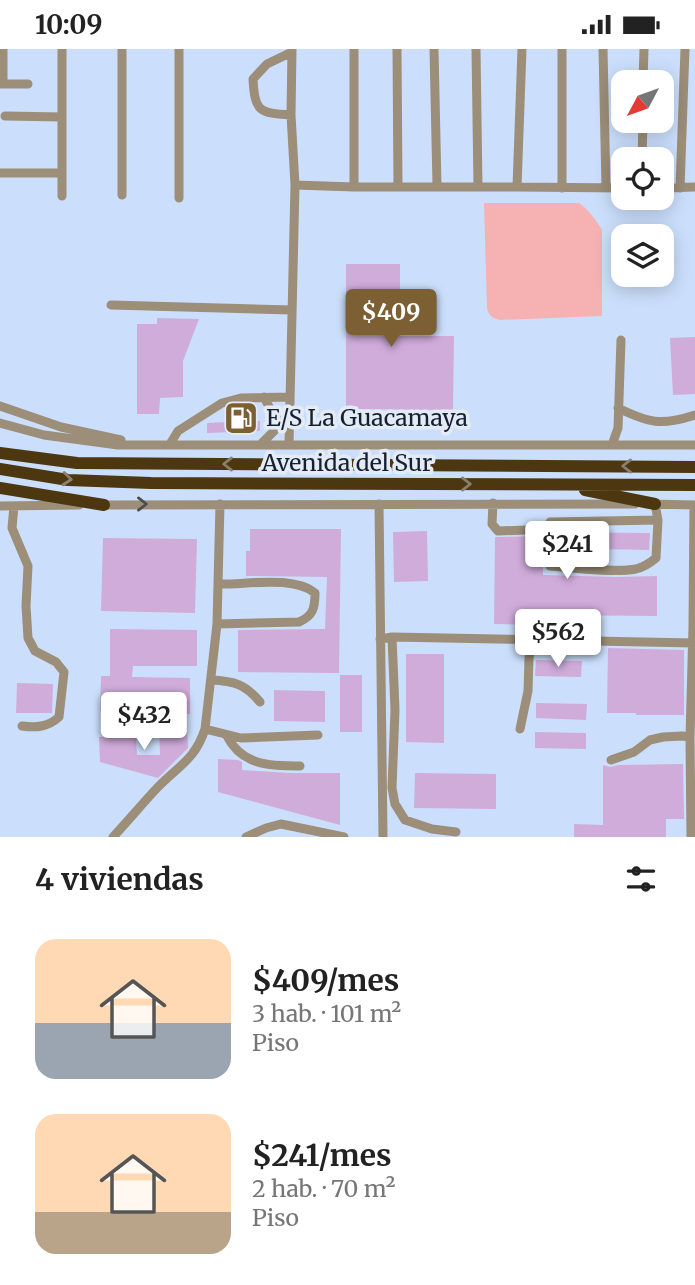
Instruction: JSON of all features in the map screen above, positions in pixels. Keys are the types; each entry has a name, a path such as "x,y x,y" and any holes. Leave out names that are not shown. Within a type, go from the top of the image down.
{"highway":[{"name":"Avenida del Sur","path":"0,453 77,463 695,467"},
{"name":"Avenida del Sur","path":"0,469 68,480 137,482 695,485"},
{"path":"557,485 655,504"},
{"path":"0,488 104,505"}],"street":[{"path":"3,49 1,84 27,84"},
{"path":"62,49 62,196"},
{"path":"122,49 122,195"},
{"path":"179,49 179,198"},
{"path":"354,49 354,187"},
{"path":"397,49 398,187"},
{"path":"435,49 437,186"},
{"path":"476,49 478,187"},
{"path":"517,187 522,49"},
{"path":"562,49 562,188"},
{"path":"603,49 606,188"},
{"path":"643,70 644,49"},
{"path":"680,188 685,49"},
{"path":"289,444 295,185 290,115 292,50"},
{"path":"290,115 264,112 257,105 254,96 253,79 267,64 292,50"},
{"path":"5,115 62,117"},
{"path":"0,173 62,173"},
{"path":"295,185 611,188"},
{"path":"674,188 695,187"},
{"path":"111,305 292,310"},
{"path":"612,445 618,428 621,340"},
{"path":"264,397 279,426"},
{"path":"170,444 178,431 222,403 241,398 289,397"},
{"path":"0,406 61,426 140,445"},
{"path":"618,408 641,419 655,422 695,415"},
{"path":"261,444 279,426 289,409"},
{"path":"0,423 44,435 118,445 695,445"},
{"path":"493,503 492,524 498,531 526,530"},
{"path":"0,506 493,503 695,505 690,737 691,837"},
{"path":"113,837 160,785 192,756 205,729 217,624 220,504"},
{"path":"550,566 636,569 647,565 656,558 658,520 655,504"},
{"path":"379,505 383,837"},
{"path":"15,506 12,528 28,566 28,638 35,651 56,662 64,672 59,717 52,723 35,728 22,726"},
{"path":"550,522 658,520"},
{"path":"217,624 299,622 307,619 315,607 315,593 298,585 218,584"},
{"path":"391,638 395,710 392,788 395,804 405,820 432,829 456,832"},
{"path":"380,639 693,643"},
{"path":"520,729 528,691 532,641"},
{"path":"211,680 249,689 260,702"},
{"path":"205,729 241,738 318,735"},
{"path":"227,736 242,755 262,764 300,766"},
{"path":"611,760 634,752 650,740 690,737"},
{"path":"249,836 281,824 344,837"}],"shaded area":[{"path":"484,203 579,203 586,209 602,230 602,316 500,320 491,316 487,308"}],"building":[{"path":"346,264 400,264 400,336 454,336 453,410 346,409"},
{"path":"157,318 199,319 183,361 183,397 160,398 159,414 137,414 137,324 157,324"},
{"path":"695,337 695,394 673,395 670,338"},
{"path":"260,421 260,431 207,433 207,423"},
{"path":"250,529 341,529 339,673 238,672 238,630 325,629 327,577 246,576 246,551 250,551"},
{"path":"427,531 428,581 394,582 393,532"},
{"path":"549,532 650,533 649,550 543,548 543,575 657,576 657,616 543,615 542,625 494,624 495,537 549,536"},
{"path":"103,538 197,539 195,613 101,611"},
{"path":"110,629 197,630 197,666 133,666 132,677 190,678 190,714 100,711 101,676 110,676"},
{"path":"608,648 684,650 684,715 607,713"},
{"path":"406,654 444,654 444,743 406,742"},
{"path":"536,660 582,661 581,677 535,676"},
{"path":"340,675 362,675 362,732 340,732"},
{"path":"17,683 53,684 52,713 16,713"},
{"path":"274,690 325,691 325,722 274,721"},
{"path":"536,703 587,704 586,720 536,718"},
{"path":"159,728 187,728 188,748 158,778 100,762 99,737 136,736 137,755 160,755"},
{"path":"535,732 586,733 586,749 535,748"},
{"path":"218,759 238,760 242,762 242,770 340,773 340,825 218,792"},
{"path":"683,764 684,819 666,819 666,837 574,837 574,824 603,825 603,765"},
{"path":"415,773 496,774 496,809 414,808"}],"place":[{"name":"E/S La Guacamaya","path":"241,418"}]}
